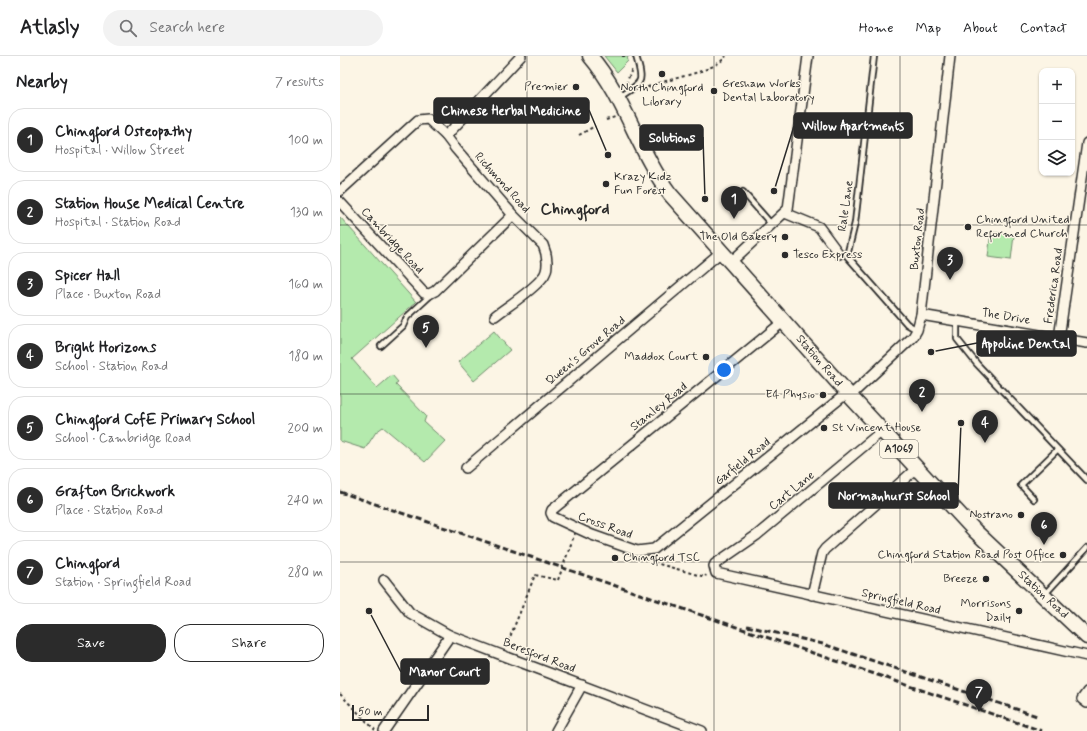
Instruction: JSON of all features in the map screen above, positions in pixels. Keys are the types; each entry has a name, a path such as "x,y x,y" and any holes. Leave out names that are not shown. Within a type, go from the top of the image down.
{"main road":[{"name":"Station Road","path":"590,56 624,94 655,174 670,194 849,395 975,531 1087,637"}],"street":[{"path":"446,136 521,56"},
{"path":"808,56 790,204 785,213 819,227 839,254"},
{"name":"Buxton Road","path":"849,395 913,337 917,330 921,315 950,56"},
{"name":"Richmond Road","path":"340,191 421,119 428,119 446,136 454,148 513,215 543,245 547,257 543,278 495,316"},
{"name":"Frederica Road","path":"1059,338 1087,143"},
{"name":"Cambridge Road","path":"340,202 424,293 432,293"},
{"name":"Queen's Grove Road","path":"466,468 726,257 772,225 785,213"},
{"path":"432,293 513,215"},
{"name":"The Drive","path":"921,315 1087,343"},
{"name":"Stanley Road","path":"551,513 552,510 784,321"},
{"name":"Garfield Road","path":"654,549 849,395"},
{"name":"Cart Lane","path":"714,566 757,535 882,431"},
{"path":"812,595 822,553 917,468"},
{"name":"Cross Road","path":"551,513 553,518 564,523 638,551 654,549"},
{"name":"Springfield Road","path":"714,566 716,573 1087,656"},
{"name":"Beresford Road","path":"384,580 410,613 449,635 702,731"},
{"path":"384,731 449,635"},
{"path":"556,731 582,685"},
{"path":"1087,692 1082,699 1087,703"}],"lane":[{"path":"624,94 639,84 641,80 642,75 636,56"},
{"name":"Rale Lane","path":"874,56 855,223 847,256 907,324 917,330"},
{"path":"743,192 772,225"},
{"path":"381,346 403,326 407,317 432,293"},
{"path":"956,321 956,334 961,344 977,364 1087,480"},
{"path":"1034,499 1021,485 1058,450"},
{"path":"1044,595 1087,548"}],"path":[{"path":"622,56 629,56 632,69 624,94"},
{"path":"650,85 702,70 723,60 726,56"},
{"path":"579,134 595,126"},
{"path":"506,646 536,575 558,580 575,533"},
{"path":"652,562 705,576"},
{"path":"340,694 376,731"}],"green space":[{"path":"604,56 627,56 628,61 617,72"},
{"path":"340,217 416,302 352,359 377,388 392,375 398,382 395,384 426,416 424,422 445,441 425,462 383,427 376,432 365,449 340,441"},
{"path":"991,232 1014,235 1011,260 988,257"},
{"path":"494,331 510,350 474,381 458,362"}],"railway":[{"path":"340,492 1042,731"},
{"path":"747,626 823,644 1037,716"}],"place":[{"name":"North Chingford Library","path":"662,74"},
{"name":"Premier","path":"576,87"},
{"name":"Gresham Works Dental Laboratory","path":"714,91"},
{"name":"Chinese Herbal Medicine","path":"608,155"},
{"name":"Krazy Kidz Fun Forest","path":"606,184"},
{"name":"Willow Apartments","path":"774,191"},
{"name":"Solutions","path":"705,199"},
{"name":"Chingford Osteopathy","path":"734,219"},
{"name":"Chingford United Reformed Church","path":"968,227"},
{"name":"The Old Bakery","path":"785,237"},
{"name":"Tesco Express","path":"785,255"},
{"name":"Spicer Hall","path":"950,280"},
{"name":"Chingford CofE Primary School","path":"426,348"},
{"name":"Appoline Dental","path":"931,352"},
{"name":"Maddox Court","path":"706,357"},
{"name":"E4 Physio","path":"823,395"},
{"name":"Station House Medical Centre","path":"922,412"},
{"name":"Normanhurst School","path":"961,423"},
{"name":"St Vincent House","path":"824,428"},
{"name":"Bright Horizons","path":"985,443"},
{"name":"Nostrano","path":"1021,515"},
{"name":"Grafton Brickwork","path":"1044,545"},
{"name":"Chingford Station Road Post Office","path":"1063,555"},
{"name":"Chingford TSC","path":"615,558"},
{"name":"Breeze","path":"986,579"},
{"name":"Manor Court","path":"369,611"},
{"name":"Morrisons Daily","path":"1019,611"},
{"name":"Chingford","path":"979,712"}],"district":[{"name":"Chingford","path":"575,209"}]}
